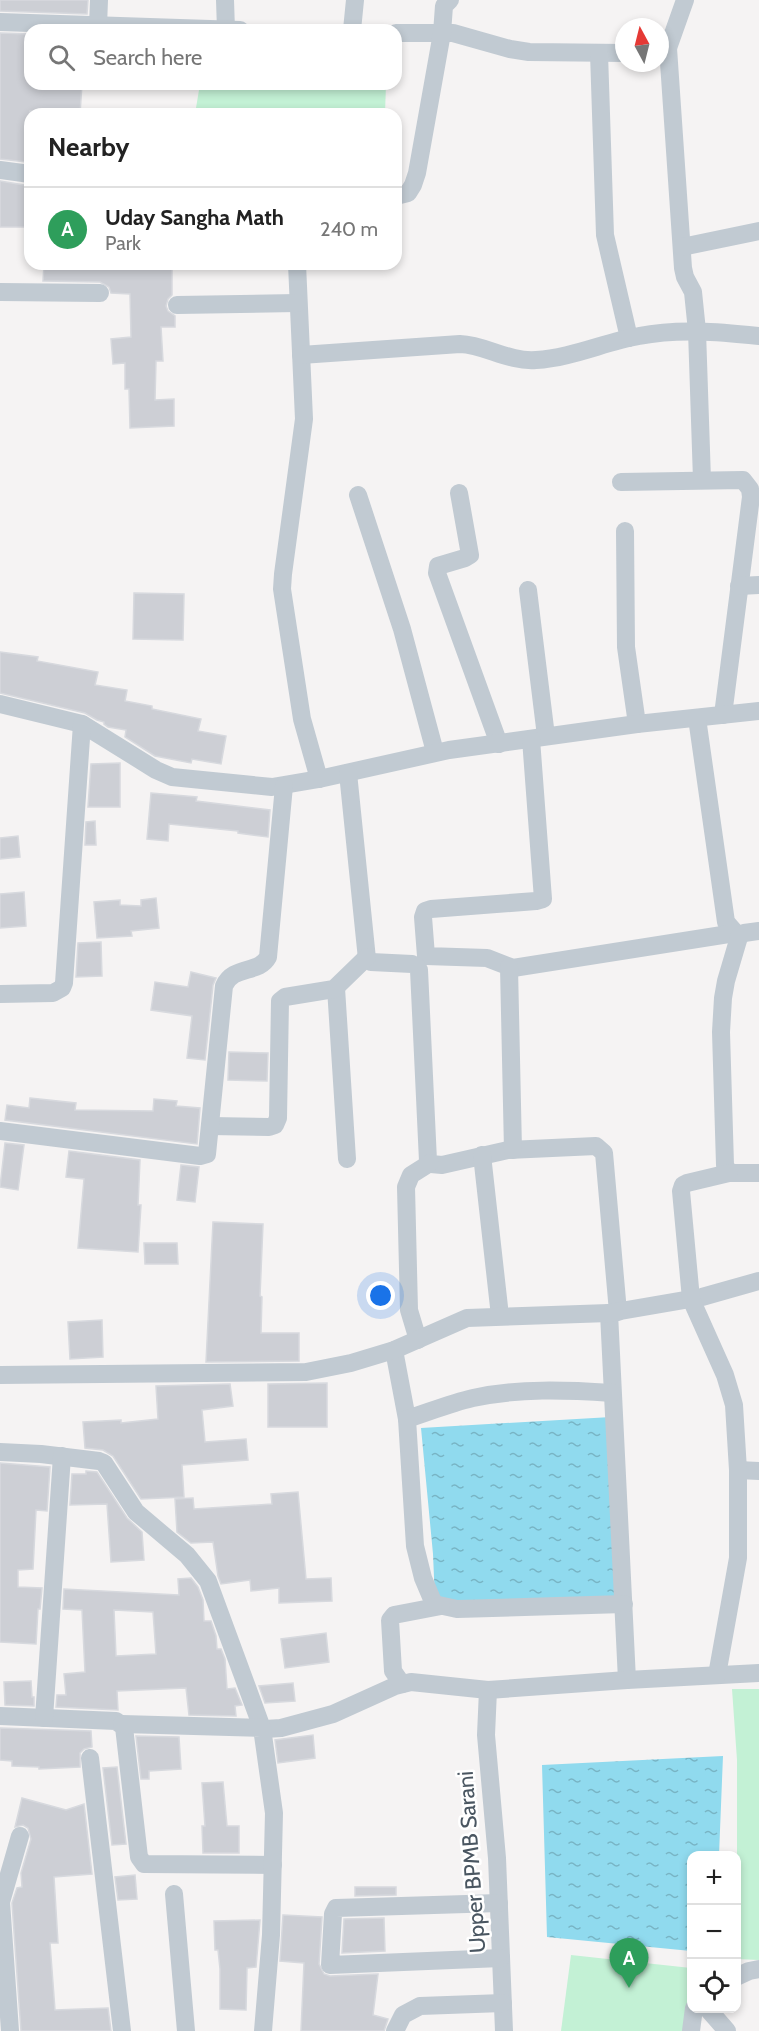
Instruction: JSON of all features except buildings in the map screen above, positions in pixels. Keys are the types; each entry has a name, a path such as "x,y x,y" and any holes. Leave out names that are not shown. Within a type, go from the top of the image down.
{"street":[{"path":"98,24 99,0"},
{"path":"225,0 226,24"},
{"path":"353,24 355,0"},
{"path":"402,194 408,193 417,173 442,33 444,6 450,0"},
{"path":"669,38 685,0"},
{"path":"0,22 49,24"},
{"path":"402,33 458,34 529,52 615,53"},
{"path":"599,53 605,235 629,338"},
{"path":"666,72 683,272 693,292 697,331 702,480"},
{"path":"0,170 24,173"},
{"path":"682,247 759,231"},
{"path":"297,270 304,419 282,589 302,719 319,779"},
{"path":"0,291 100,293"},
{"path":"177,305 297,303"},
{"path":"301,354 472,344 511,358 538,360 650,334 697,331 759,336"},
{"path":"621,482 743,480 750,489 723,715"},
{"path":"459,493 470,555 438,566 437,573 499,744"},
{"path":"358,495 402,628 435,752"},
{"path":"625,531 626,646 638,724"},
{"path":"739,586 759,585"},
{"path":"528,590 538,737 543,899 425,911 423,916 426,956 481,958 516,967 759,931"},
{"path":"0,704 82,724 156,770 172,777 260,786 284,786 435,752 638,724 759,711"},
{"path":"697,718 726,922 737,935"},
{"path":"0,994 53,993 62,988 64,983 82,724"},
{"path":"348,773 367,957 371,962 412,964 419,970 430,1163"},
{"path":"0,1131 200,1156 207,1154 224,986 229,976 263,964 268,957 284,786"},
{"path":"729,1173 725,1165 722,1021 724,989 737,935"},
{"path":"210,1125 269,1127 275,1125 278,1118 280,1001 285,997 336,988 367,957"},
{"path":"509,967 513,1150"},
{"path":"336,988 347,1160"},
{"path":"418,1340 410,1310 406,1187 411,1175 430,1163 442,1165 513,1150 596,1146 604,1153 613,1312 612,1393 627,1680"},
{"path":"482,1155 500,1316"},
{"path":"717,1675 738,1558 738,1470 733,1397 691,1299 681,1187 687,1183 729,1173 759,1173"},
{"path":"0,1374 306,1372 351,1363 394,1350 468,1318 613,1312 691,1299 759,1281"},
{"path":"394,1350 407,1419 415,1546 423,1578 434,1604 457,1609 624,1604"},
{"path":"407,1419 473,1398 519,1391 562,1390 612,1393"},
{"path":"0,1452 62,1456 104,1463 136,1512 187,1555 208,1581 262,1728 274,1813 271,1935 263,2031"},
{"path":"44,1718 62,1456"},
{"path":"738,1470 759,1471"},
{"path":"402,1684 393,1671 390,1620 393,1615 441,1606"},
{"path":"0,1716 116,1721 122,1724 268,1729 281,1728 333,1714 411,1682 488,1690 759,1673"},
{"name":"Upper BPMB Sarani","path":"488,1690 486,1735 499,1903 504,2031"},
{"path":"122,1724 139,1857 142,1862 149,1864 273,1865"},
{"path":"90,1758 122,2031"},
{"path":"10,2031 1,1902 3,1883 20,1836"},
{"path":"174,1894 186,2031"},
{"path":"499,1903 336,1908 333,1914 330,1965 501,1958"},
{"path":"741,1975 759,1969"},
{"path":"396,2031 403,2015 420,2007 503,2003"},
{"path":"690,2031 693,2013"},
{"path":"711,2013 727,2031"}],"green space":[{"path":"199,90 386,90 385,108 196,108"},
{"path":"732,1689 759,1689 759,1960 741,1959 741,1851 737,1851 737,1760"},
{"path":"571,1955 687,1968 687,2013 690,2013 690,2031 561,2031"}],"water":[{"path":"611,1417 622,1597 435,1601 421,1428"},
{"path":"723,1756 719,1851 687,1851 687,1951 547,1937 542,1765"}],"place":[{"name":"Uday Sangha Math","path":"629,1988"}]}
